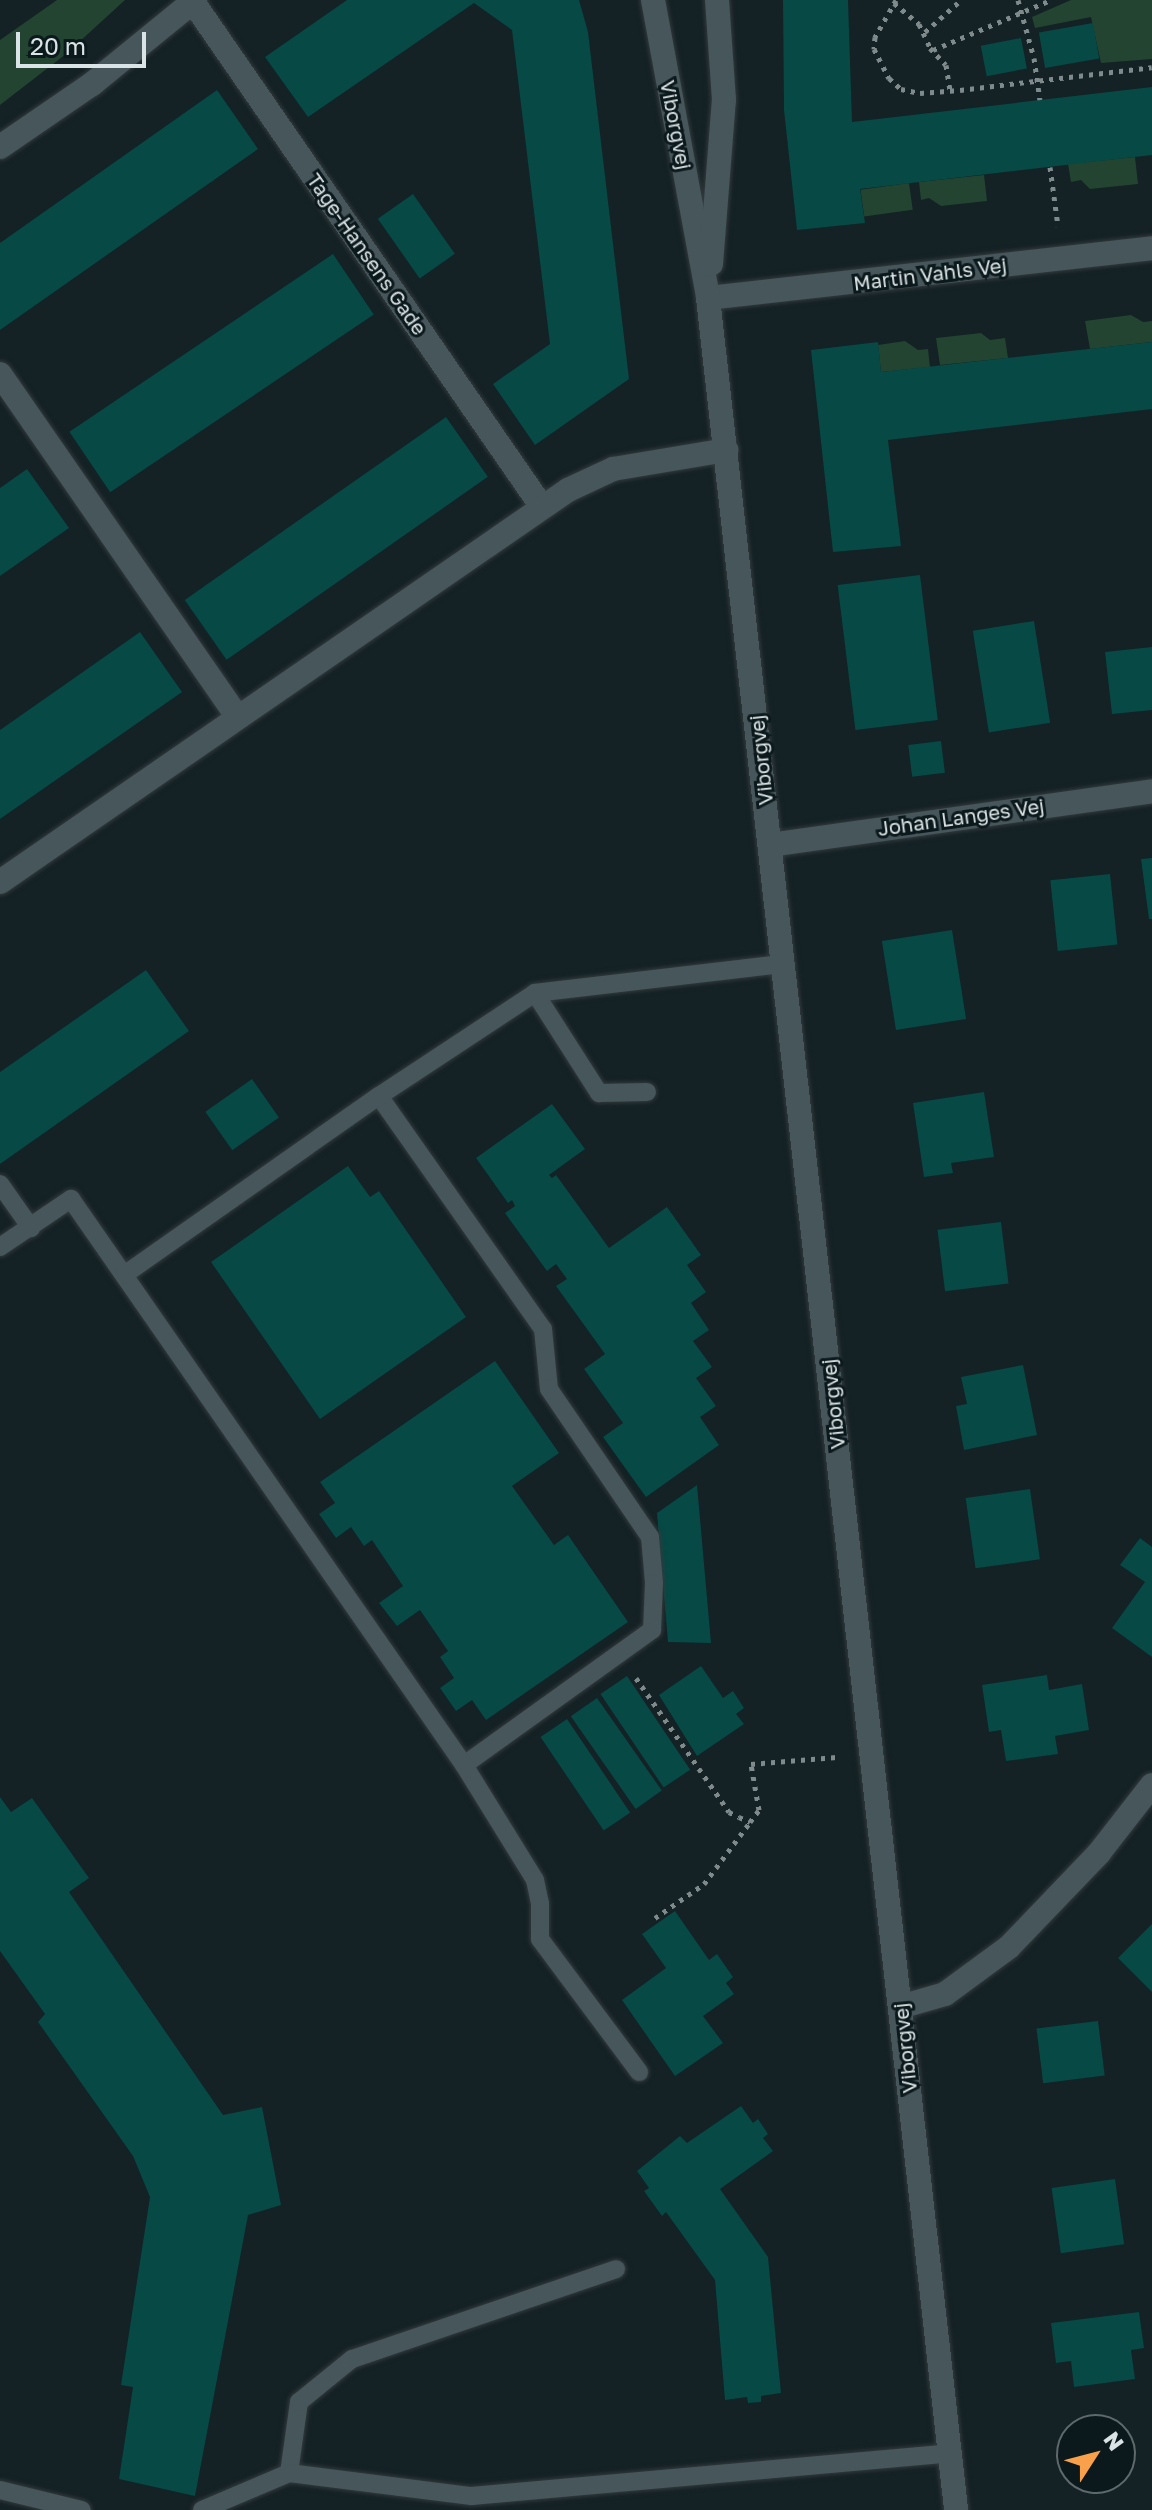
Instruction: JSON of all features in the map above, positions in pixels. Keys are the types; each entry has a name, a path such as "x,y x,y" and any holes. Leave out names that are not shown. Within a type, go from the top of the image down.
{"street":[{"name":"Viborgvej","path":"653,0 708,298 956,2510"},
{"name":"Viborgvej","path":"708,298 724,100 717,0"},
{"path":"0,147 92,84 194,1"},
{"name":"Tage-Hansens Gade","path":"194,1 542,507"},
{"name":"Martin Vahls Vej","path":"708,298 1152,248"},
{"path":"0,374 237,716"},
{"path":"0,882 542,507 593,476 613,469 726,450"},
{"name":"Johan Langes Vej","path":"770,845 1152,791"},
{"path":"900,2007 945,1994 1009,1947 1099,1853 1152,1785"}],"lane":[{"path":"124,1275 379,1096 535,993 783,964"},
{"path":"535,993 599,1093 647,1092"},
{"path":"379,1096 543,1329 549,1389 650,1537 654,1583 652,1630 464,1765"},
{"path":"0,1184 31,1228"},
{"path":"0,1247 71,1199 464,1765 535,1880 540,1904 540,1939 639,2072"},
{"path":"289,2473 299,2402 352,2359 616,2269"},
{"path":"202,2510 289,2473 472,2496 950,2453"},
{"path":"0,2490 82,2510"}],"path":[{"path":"925,32 961,0"},
{"path":"1018,0 1040,100"},
{"path":"933,50 1051,0"},
{"path":"950,91 946,65 933,50 925,32 895,2 875,37 878,62 901,89 920,93 950,91 1152,67"},
{"path":"1050,167 1062,258"},
{"path":"619,1654 729,1812 750,1822"},
{"path":"655,1918 704,1884 759,1810 751,1764 872,1755"}],"green space":[{"path":"57,0 125,0 66,54 0,105 0,40"},
{"path":"1071,0 1152,0 1152,59 1101,63 1091,17 1035,28 1032,17"},
{"path":"1135,157 1138,184 1090,189 1081,180 1071,182 1068,164"},
{"path":"984,175 987,201 941,206 929,198 921,200 919,182"},
{"path":"909,183 913,210 864,217 860,190"},
{"path":"1131,315 1143,322 1152,321 1152,342 1090,349 1085,321"},
{"path":"981,333 990,340 1005,338 1008,358 940,365 936,338"},
{"path":"905,341 918,350 928,349 930,367 881,372 878,345"}],"building":[{"path":"347,0 579,0 588,32 629,379 535,445 493,384 550,344 512,30 474,3 308,117 265,57"},
{"path":"783,0 848,0 852,122 1152,87 1152,155 860,189 865,223 797,230 784,110"},
{"path":"1093,23 1099,58 1045,68 1039,33"},
{"path":"1021,38 1027,68 987,76 981,46"},
{"path":"217,90 258,149 0,330 0,243"},
{"path":"413,194 455,254 420,278 378,219"},
{"path":"333,254 374,315 110,492 69,432"},
{"path":"878,342 881,372 1152,342 1152,409 888,440 901,546 833,552 811,350"},
{"path":"446,417 488,477 227,660 185,600"},
{"path":"27,469 69,528 0,576 0,488"},
{"path":"920,575 938,720 855,730 838,585"},
{"path":"1034,621 1050,723 989,732 973,631"},
{"path":"140,632 182,692 0,819 0,730"},
{"path":"1152,647 1152,710 1112,714 1105,652"},
{"path":"941,741 945,773 912,777 908,745"},
{"path":"1152,858 1152,919 1149,919 1141,859"},
{"path":"1110,874 1117,945 1058,951 1050,880"},
{"path":"952,930 966,1019 896,1030 882,941"},
{"path":"146,970 189,1031 0,1164 0,1072"},
{"path":"252,1079 279,1118 232,1150 205,1112"},
{"path":"984,1092 994,1157 951,1163 953,1173 924,1177 913,1103"},
{"path":"552,1104 585,1149 549,1175 552,1178 556,1175 609,1248 667,1207 701,1255 687,1265 706,1292 691,1303 709,1330 693,1341 712,1367 696,1378 716,1406 700,1417 719,1445 646,1497 603,1437 623,1423 584,1369 605,1354 556,1286 567,1279 556,1264 547,1271 505,1213 515,1206 512,1200 508,1203 476,1158"},
{"path":"348,1166 370,1197 379,1191 466,1317 320,1419 211,1262"},
{"path":"1001,1222 1009,1284 945,1291 937,1230"},
{"path":"495,1361 559,1453 512,1486 554,1545 568,1535 628,1622 486,1720 472,1700 456,1711 440,1688 454,1678 440,1657 448,1651 420,1610 397,1626 379,1603 403,1586 372,1540 364,1546 351,1527 336,1538 319,1514 335,1503 320,1482"},
{"path":"1023,1365 1037,1435 964,1450 956,1406 967,1404 961,1377"},
{"path":"697,1485 711,1643 668,1642 657,1513"},
{"path":"1030,1489 1040,1559 976,1568 966,1498"},
{"path":"1140,1538 1152,1547 1152,1657 1112,1628 1145,1582 1120,1565"},
{"path":"701,1666 723,1698 733,1691 744,1708 736,1714 744,1724 697,1756 659,1695"},
{"path":"1047,1675 1049,1690 1082,1684 1089,1730 1055,1736 1058,1754 1006,1761 1001,1730 989,1732 982,1685"},
{"path":"627,1676 690,1770 664,1788 600,1694"},
{"path":"597,1698 662,1791 636,1809 571,1716"},
{"path":"567,1719 630,1813 604,1831 540,1737"},
{"path":"0,1797 11,1812 32,1798 89,1878 69,1892 223,2115 262,2107 281,2205 248,2215 195,2496 119,2479 133,2387 121,2385 150,2197 133,2156 38,2022 45,2014 0,1951"},
{"path":"675,1911 709,1960 717,1954 733,1977 726,1983 734,1994 703,2016 723,2043 675,2076 622,2000 666,1968 642,1934"},
{"path":"1152,1924 1152,1992 1118,1958"},
{"path":"1098,2021 1105,2076 1043,2083 1036,2029"},
{"path":"741,2106 753,2123 758,2119 768,2134 763,2138 773,2151 720,2189 768,2257 781,2393 761,2396 761,2402 748,2403 747,2397 725,2400 715,2280 666,2212 662,2216 644,2191 649,2188 637,2171 680,2136 687,2143"},
{"path":"1115,2179 1124,2244 1061,2253 1052,2188"},
{"path":"1139,2312 1144,2348 1131,2350 1135,2379 1074,2387 1071,2361 1056,2363 1051,2323"}]}
